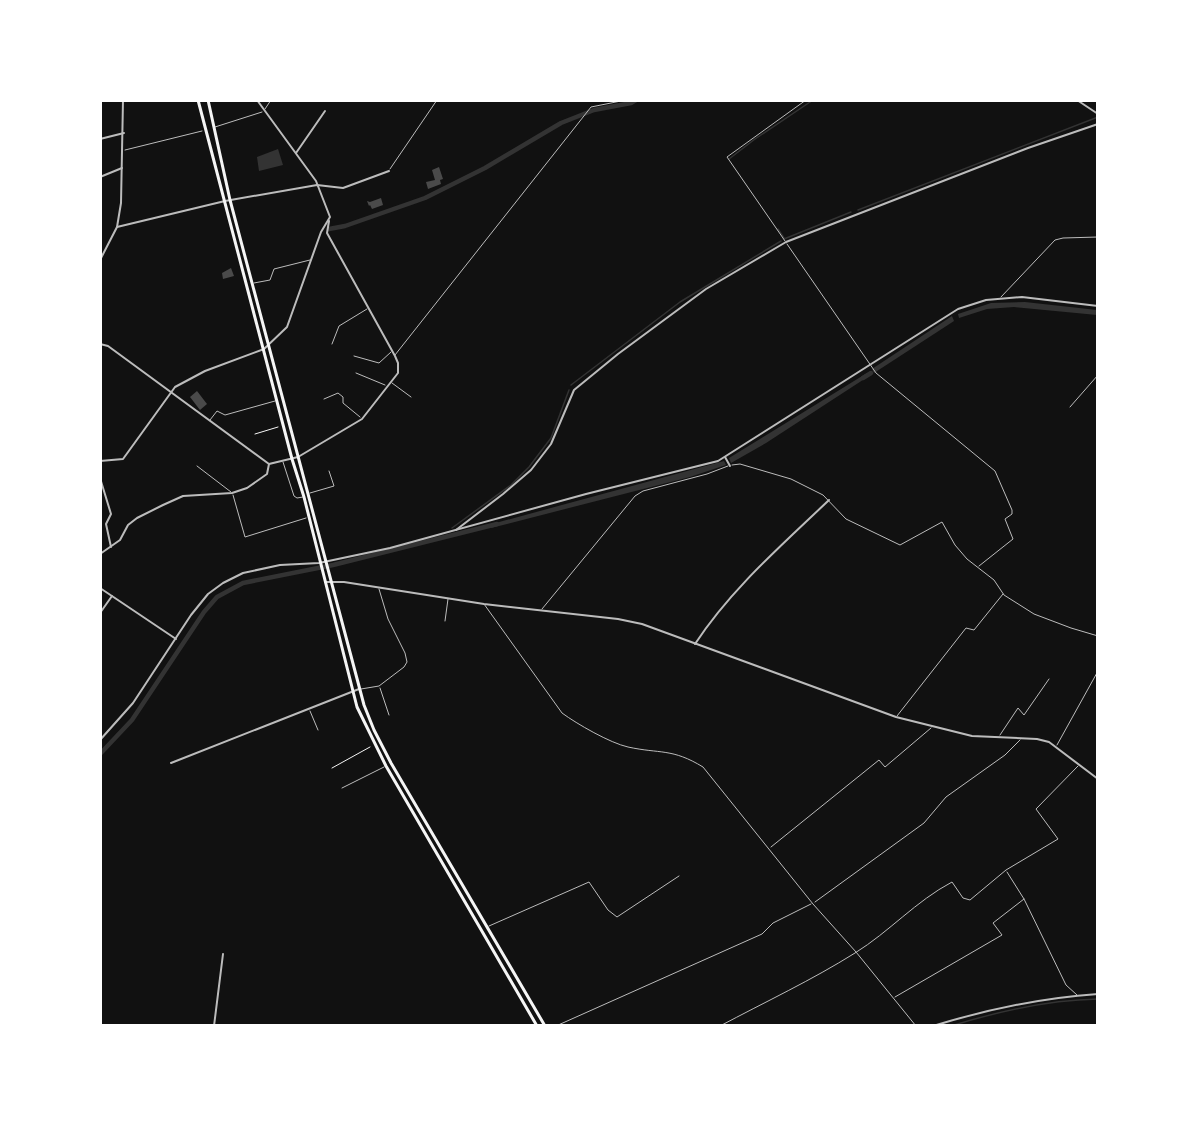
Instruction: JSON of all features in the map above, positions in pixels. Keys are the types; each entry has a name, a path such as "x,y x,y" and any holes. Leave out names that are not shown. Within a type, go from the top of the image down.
{"main road":[{"path":"198,100 252,283 298,457 308,517 352,691 374,745 537,1026"},
{"path":"208,100 227,201 283,426 329,569 359,689 374,730 391,764 545,1026"},
{"path":"341,642 346,639"},
{"path":"428,840 434,837"}],"street":[{"path":"100,260 117,227 124,134 123,100"},
{"path":"100,344 108,346 269,464 298,457 362,419 398,372 395,356 327,233 330,217 316,181 257,100"},
{"path":"1077,100 1098,114"},
{"path":"296,153 325,111"},
{"path":"454,531 531,470 551,444 574,390 618,354 706,289 786,242 1028,148 1098,124"},
{"path":"100,139 124,134"},
{"path":"100,177 122,168"},
{"path":"117,227 227,201 317,185 343,188 389,171"},
{"path":"100,461 123,459 175,387 264,349 287,327 321,232 330,217"},
{"path":"100,740 133,703 191,615 208,594 243,573 280,565 326,562 390,548 586,494 679,472 725,457 958,309 986,300 1023,297 1098,306"},
{"path":"725,457 730,466"},
{"path":"100,554 120,540 128,525 137,518 183,496 232,493 247,488 267,474 269,464"},
{"path":"100,478 111,514 106,524 111,547"},
{"path":"695,644 734,594 829,500"},
{"path":"324,582 332,581 484,604 618,619 642,624 896,717 972,736 1037,738 1056,746 1098,780"},
{"path":"100,588 176,639"},
{"path":"100,613 112,596"},
{"path":"171,763 359,689"},
{"path":"214,1026 223,954"},
{"path":"933,1026 993,1008 1098,994"}],"lane":[{"path":"122,151 260,114 270,100"},
{"path":"389,171 437,100"},
{"path":"395,356 591,107 626,100"},
{"path":"806,100 727,157 876,373 995,471 1012,510 1012,514 1005,519 1013,539 978,567"},
{"path":"1000,298 1056,240 1098,237"},
{"path":"252,283 270,280 274,269 311,260"},
{"path":"332,344 339,326 367,309"},
{"path":"354,356 379,363 392,351"},
{"path":"356,373 387,387"},
{"path":"1070,407 1098,375"},
{"path":"391,382 411,397"},
{"path":"324,399 338,393 343,397 343,403 362,419"},
{"path":"209,421 217,411 225,415 277,400"},
{"path":"283,462 294,496 297,498 334,486 329,471"},
{"path":"541,611 635,496 643,491 740,464 791,480 823,495 846,519 900,545 942,522 955,545 967,559 994,580 1003,594 1034,614 1098,636"},
{"path":"197,466 232,493 244,537 313,516"},
{"path":"359,689 379,686 404,667 407,662 405,653 388,619 378,588"},
{"path":"896,717 966,628 974,630 1003,594"},
{"path":"445,621 448,598"},
{"path":"484,604 562,713 573,721 625,746 662,750 683,756 703,767 916,1026"},
{"path":"1056,746 1098,671"},
{"path":"999,737 1018,708 1024,715 1049,679"},
{"path":"379,686 388,715"},
{"path":"309,710 318,730"},
{"path":"769,849 879,760 885,767 933,726"},
{"path":"556,1026 762,934 773,923 813,903 924,823 946,797 1005,755 1022,738"},
{"path":"342,788 391,764"},
{"path":"720,1026 856,952 940,888 952,882 963,898 970,900 1006,870 1058,839 1036,809 1079,766"},
{"path":"1006,870 1024,899 1066,986 1077,995"},
{"path":"487,927 590,882 608,910 617,917 679,876"},
{"path":"893,998 1002,935 993,923 1024,899"}],"path":[{"path":"255,434 283,426"},
{"path":"332,768 374,745"}],"shaded area":[{"path":"278,149 283,165 259,171 257,157"},
{"path":"1025,302 1097,310 1097,315 1014,307 987,309 959,318 958,314 991,303"},
{"path":"952,316 954,321 874,373 872,369"},
{"path":"867,373 869,376 731,463 729,458"},
{"path":"724,461 726,465 690,477 491,528 492,524"}],"building":[{"path":"439,167 443,179 440,180 441,184 428,189 426,182 435,180 432,170"},
{"path":"381,198 383,205 372,209 369,206 367,201"},
{"path":"231,268 234,276 223,279 222,273"},
{"path":"197,391 207,404 200,410 190,397"}],"waterway":[{"path":"329,229 345,226 425,198 485,168 561,123 594,110 636,100"},
{"path":"729,159 813,100"},
{"path":"858,210 1098,117"},
{"path":"784,239 851,212"},
{"path":"778,229 784,238"},
{"path":"571,385 680,302 781,241"},
{"path":"863,378 871,373"},
{"path":"452,528 511,485 529,467 551,438 569,390"},
{"path":"100,754 132,720 204,612 217,597 243,583 333,565 497,524"},
{"path":"951,1026 1023,1007 1098,999"}]}
